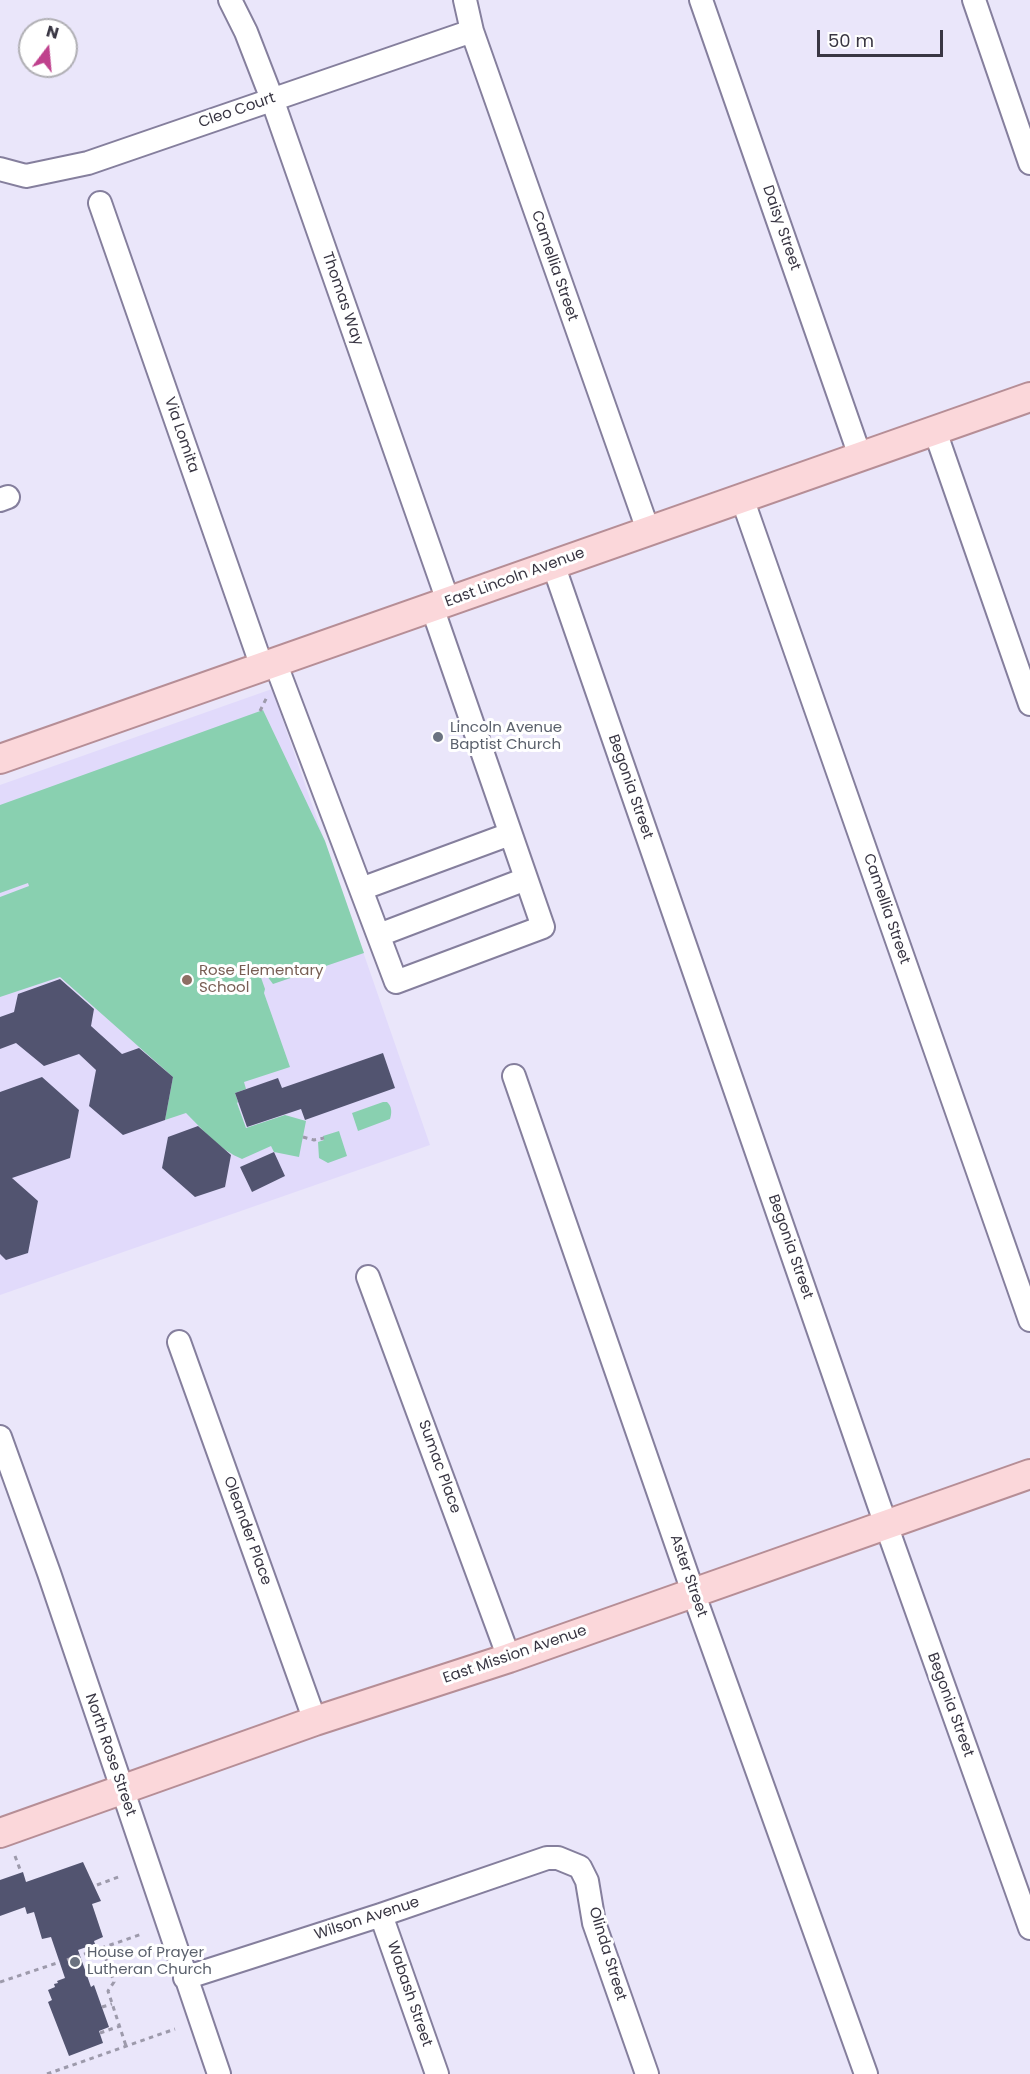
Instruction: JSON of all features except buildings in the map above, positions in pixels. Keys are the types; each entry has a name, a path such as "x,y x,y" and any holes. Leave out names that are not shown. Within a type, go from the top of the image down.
{"main road":[{"name":"East Lincoln Avenue","path":"0,759 269,674 440,604 1030,397"},
{"name":"East Mission Avenue","path":"8,1844 122,1790 315,1721 509,1658 1030,1474"}],"street":[{"name":"Thomas Way","path":"230,0 246,32 272,99 440,604 510,834 526,879"},
{"name":"Camellia Street","path":"465,0 472,31 648,530"},
{"name":"Daisy Street","path":"701,0 860,456"},
{"path":"974,0 1030,163"},
{"name":"Cleo Court","path":"0,169 26,176 88,163 472,31"},
{"name":"Via Lomita","path":"100,204 269,674 362,889 396,982 543,927 526,879"},
{"path":"934,431 1030,704"},
{"name":"Camellia Street","path":"742,498 1030,1320"},
{"name":"Begonia Street","path":"553,564 886,1526 1030,1928"},
{"path":"362,889 510,834"},
{"path":"379,935 526,879"},
{"name":"Aster Street","path":"514,1076 693,1592 866,2074"},
{"name":"Sumac Place","path":"368,1276 509,1658"},
{"name":"Oleander Place","path":"180,1342 315,1721"},
{"name":"North Rose Street","path":"0,1437 49,1573 219,2074"},
{"name":"Wilson Avenue","path":"185,1978 381,1915 547,1858"},
{"name":"Olinda Street","path":"547,1858 558,1858 580,1868 587,1881 594,1923 647,2074"},
{"name":"Wabash Street","path":"381,1915 437,2074"}],"path":[{"path":"260,711 269,674"},
{"path":"303,1137 314,1140 324,1138"},
{"path":"8,1844 21,1872"},
{"path":"97,1885 122,1876"},
{"path":"67,1960 142,1934"},
{"path":"102,1948 114,1982 108,1991 126,2046"},
{"path":"0,1982 60,1962"},
{"path":"102,2007 112,2004"},
{"path":"100,2033 120,2026"},
{"path":"47,2074 175,2029"}],"shaded area":[{"name":"Rose Elementary School","path":"272,689 430,1145 0,1295 0,785"}],"green space":[{"path":"263,710 325,841 364,953 273,984 261,968 258,969 290,1067 244,1082 246,1089 235,1093 237,1103 246,1128 285,1115 306,1121 299,1157 274,1152 271,1146 242,1159 219,1145 186,1113 165,1120 173,1077 60,977 0,997 0,897 29,886 28,883 0,893 0,805"},
{"path":"387,1102 390,1106 390,1119 358,1131 352,1113"},
{"path":"339,1131 347,1156 328,1163 319,1158 318,1142 324,1140 323,1136"}],"place":[{"name":"Lincoln Avenue Baptist Church","path":"438,737"},
{"name":"Rose Elementary School","path":"187,980"},
{"name":"House of Prayer Lutheran Church","path":"75,1962"}]}
